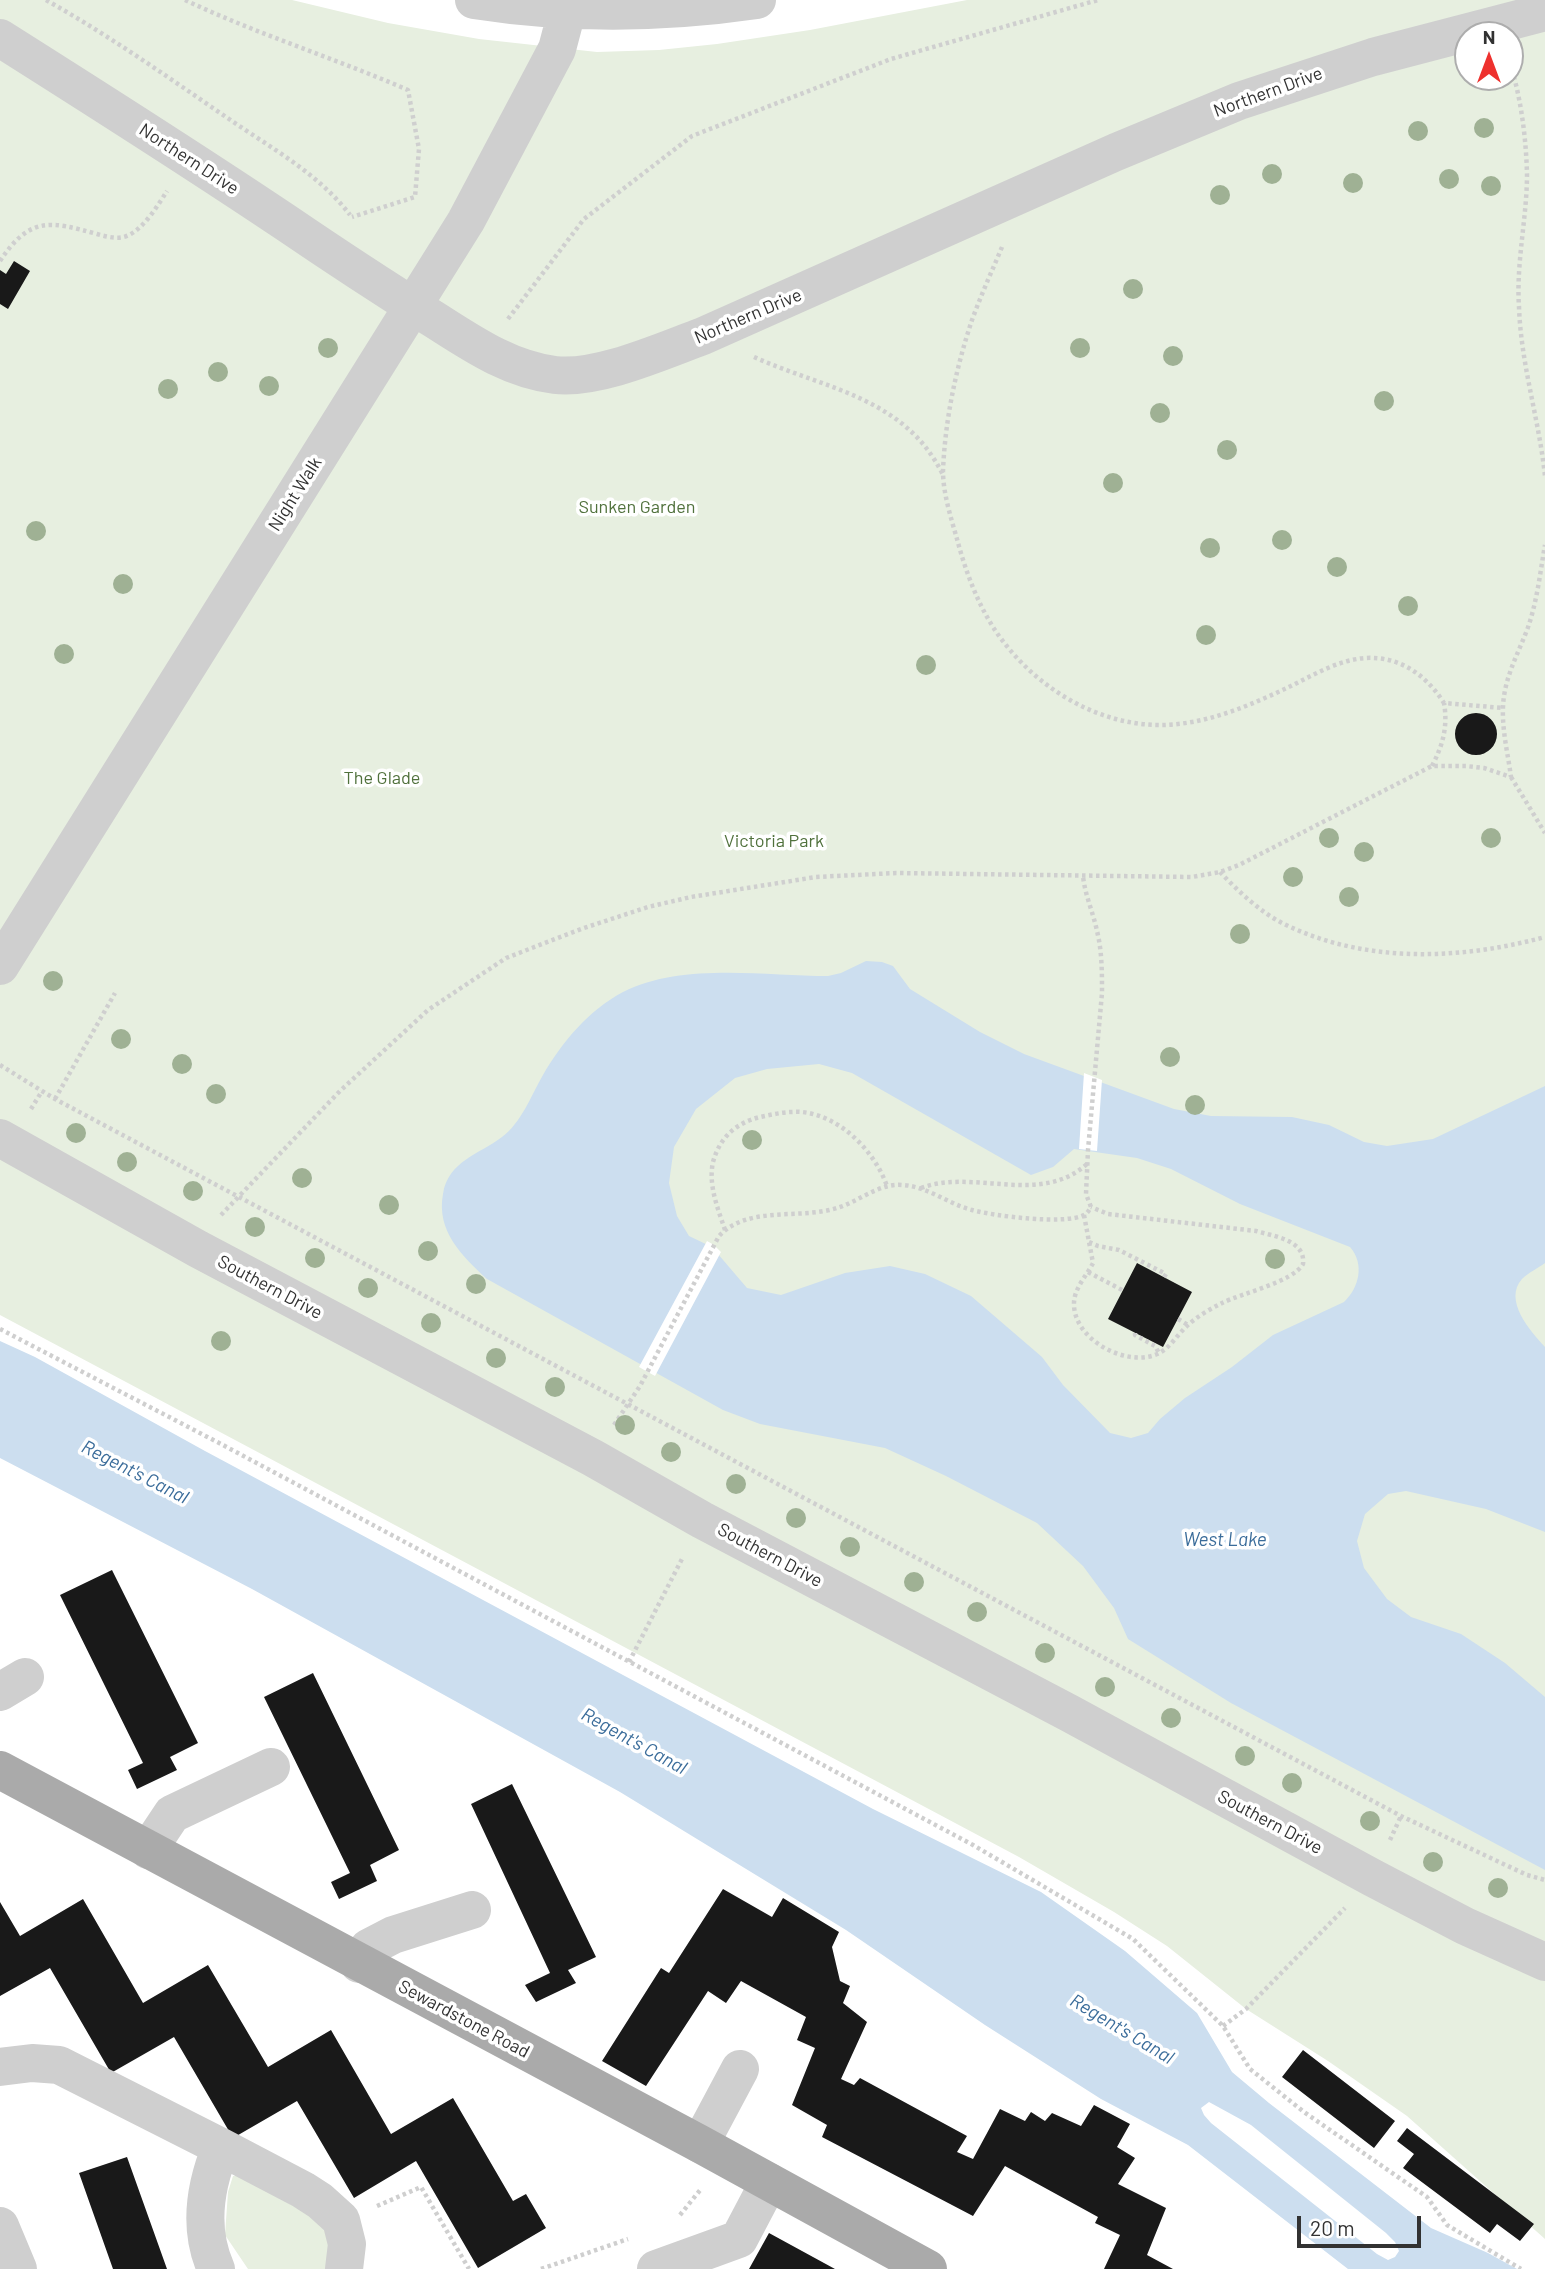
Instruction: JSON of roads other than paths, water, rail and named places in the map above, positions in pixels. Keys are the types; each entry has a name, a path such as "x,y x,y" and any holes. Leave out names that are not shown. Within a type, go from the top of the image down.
{"main road":[{"name":"Sewardstone Road","path":"0,1770 928,2269"}],"street":[{"path":"474,0 530,9 567,11 707,7 757,0"},
{"name":"Night Walk","path":"0,966 466,221 557,49 567,11"},
{"name":"Northern Drive","path":"0,37 413,306 512,365 557,375 580,375 648,356 715,331 1181,125 1300,79 1545,12"},
{"name":"Southern Drive","path":"0,1138 198,1249 593,1458 702,1520 1056,1706 1373,1878 1465,1926 1545,1962"},
{"path":"148,1850 172,1814 271,1767"},
{"path":"359,1964 368,1948 393,1935 472,1910"},
{"path":"0,2067 32,2063 59,2065 303,2190 341,2220 347,2244 344,2269"},
{"path":"710,2150 740,2069"},
{"path":"216,2269 206,2243 205,2217 213,2167 221,2147"},
{"path":"648,2252 739,2239 769,2182"},
{"path":"0,2226 18,2269"}],"water":[{"name":"West Lake","path":"866,961 893,966 910,989 980,1032 1024,1054 1174,1109 1211,1116 1292,1117 1329,1125 1364,1142 1387,1146 1433,1139 1545,1086 1545,1263 1522,1279 1515,1296 1526,1324 1545,1347 1545,1532 1486,1509 1406,1491 1388,1494 1365,1514 1357,1541 1364,1568 1387,1599 1411,1617 1461,1634 1505,1663 1545,1697 1545,1870 1231,1703 1128,1639 1114,1608 1083,1566 1037,1523 885,1448 760,1424 723,1410 487,1279 460,1252 443,1220 443,1194 451,1174 466,1160 509,1131 520,1117 550,1063 568,1039 588,1017 611,999 646,983 697,974 828,976","holes":["819,1064 852,1073 1031,1175 1053,1167 1074,1149 1137,1158 1171,1169 1240,1204 1350,1247 1358,1261 1356,1283 1344,1302 1273,1335 1232,1367 1185,1398 1148,1433 1131,1438 1110,1433 1063,1385 1042,1357 971,1296 925,1274 890,1266 845,1273 781,1295 747,1288 712,1247 689,1236 677,1216 669,1183 674,1147 696,1109 735,1078 767,1069"]},
{"name":"Regent's Canal","path":"0,1341 35,1357 873,1809 1041,1892 1125,1951 1197,2013 1232,2072 1269,2103 1431,2228 1517,2269 1348,2269 1188,2145 1101,2099 985,2025 846,1930 620,1792 252,1589 0,1458","holes":["1209,2102 1251,2125 1386,2233 1399,2251 1395,2257 1388,2260 1377,2254 1211,2123 1201,2108"]}],"park label":[{"name":"Sunken Garden","path":"637,507"},
{"name":"The Glade","path":"382,778"},
{"name":"Victoria Park","path":"774,841"}]}
